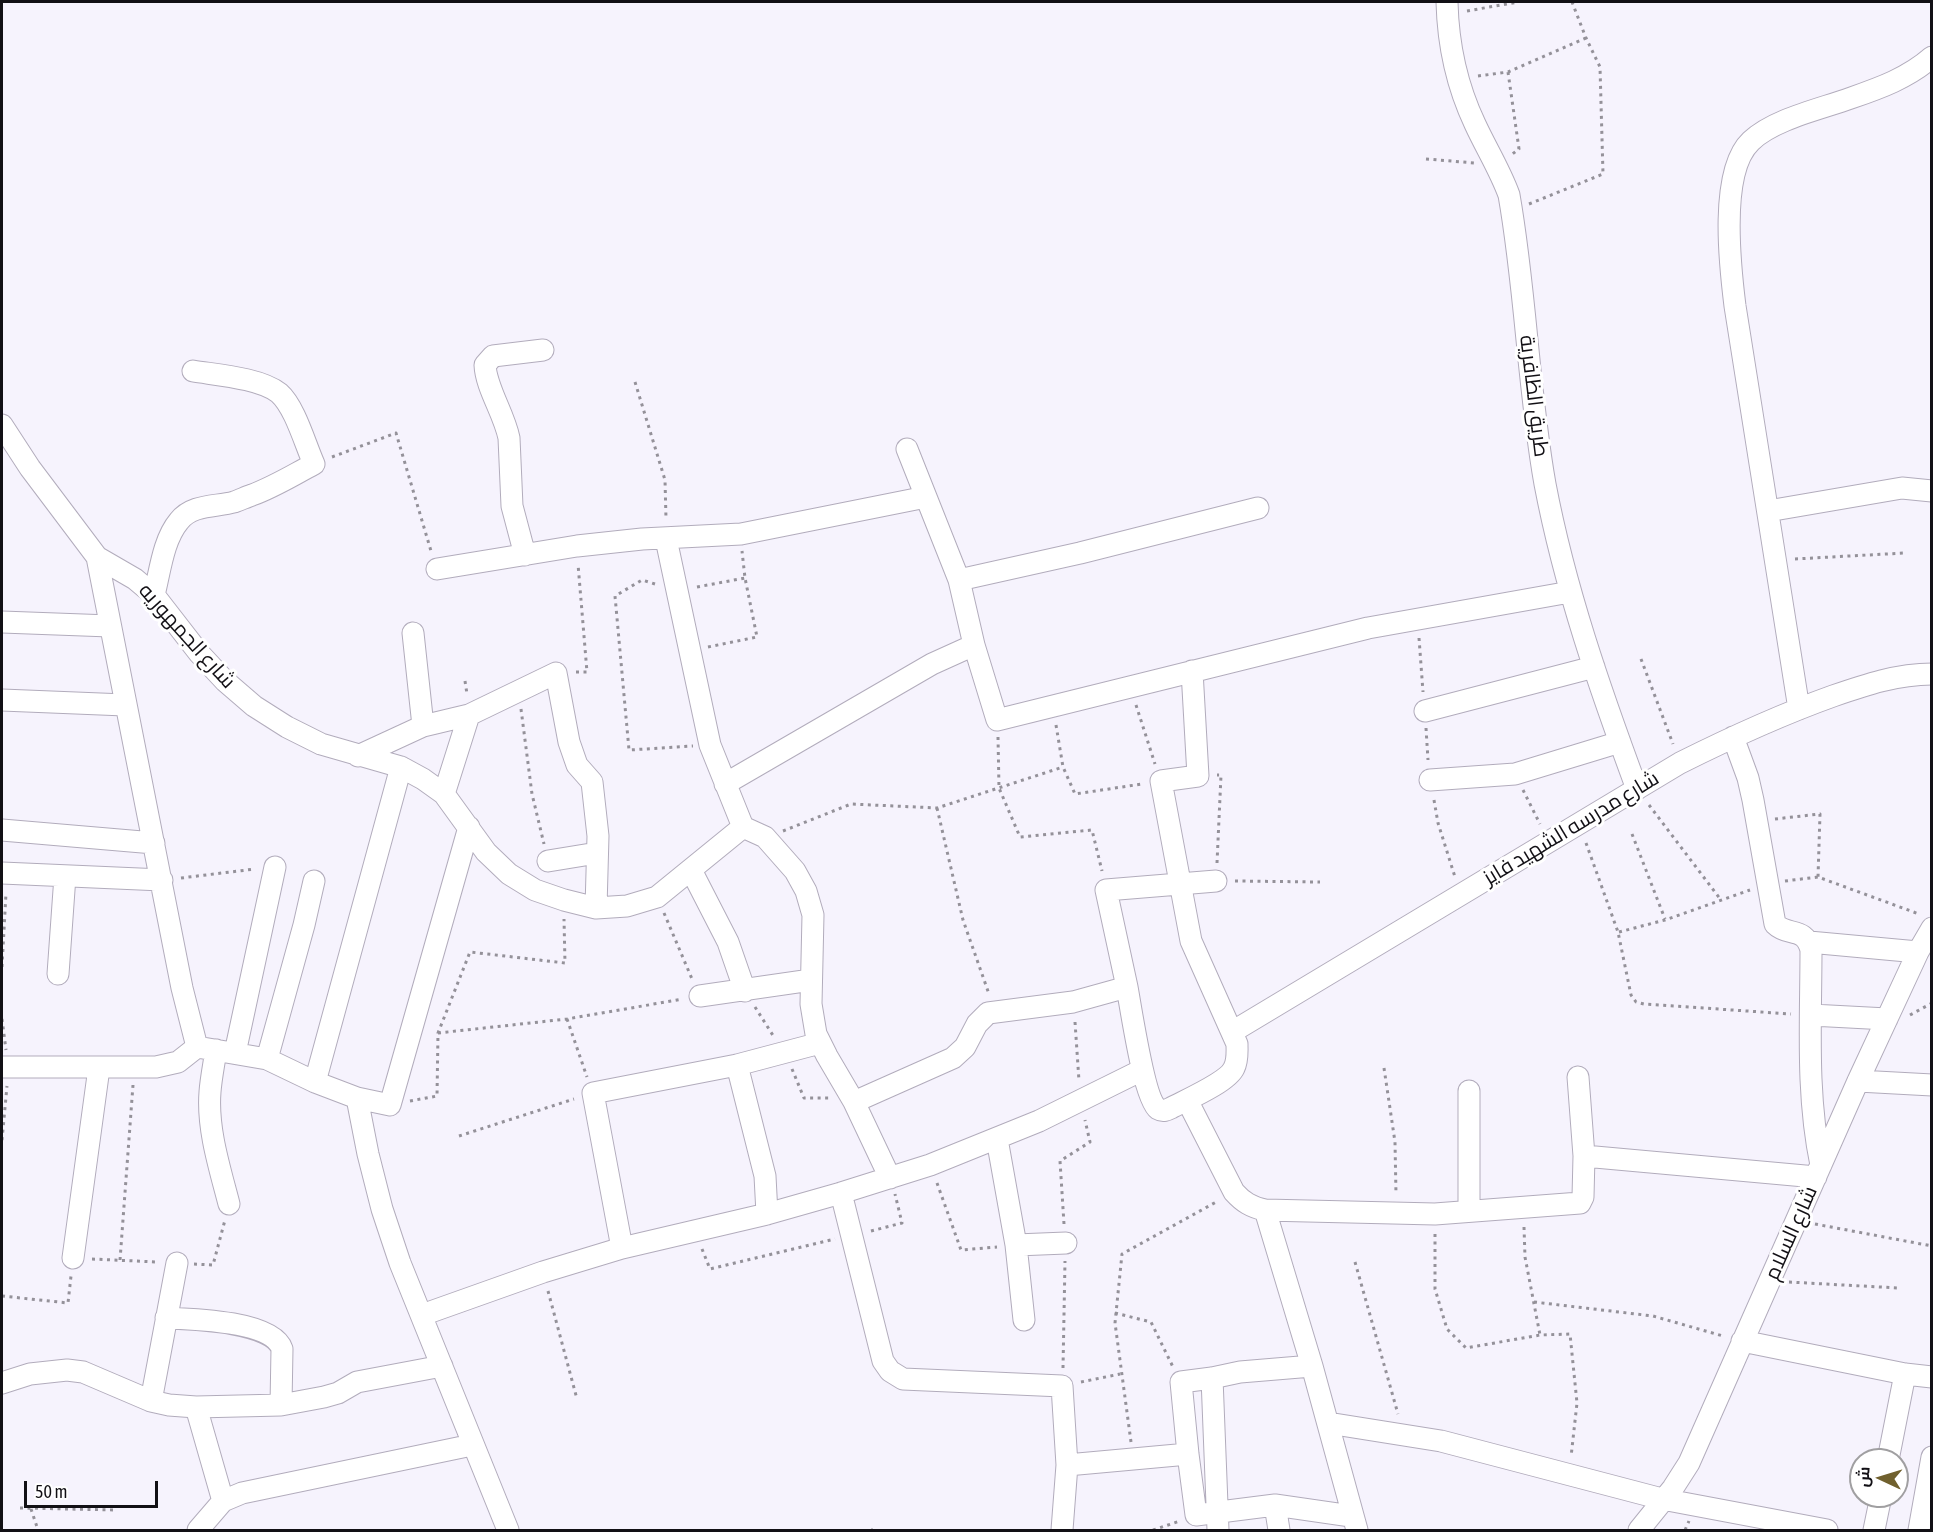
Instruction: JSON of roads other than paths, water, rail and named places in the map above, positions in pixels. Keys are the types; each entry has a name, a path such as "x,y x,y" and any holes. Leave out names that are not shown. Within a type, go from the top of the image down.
{"street":[{"name":"طريق الظافرية","path":"1447,8 1458,79 1475,123 1497,165 1509,195 1536,428 1556,538 1570,592 1594,667 1637,789"},
{"path":"1799,709 1735,306 1730,263 1734,177 1739,158 1750,142 1763,132 1894,83 1932,57"},
{"path":"525,555 512,506 509,438 502,412 488,383 485,366 493,356 543,351"},
{"path":"154,595 169,537 184,515 204,507 233,502 254,495 314,464 295,419 285,400 278,393 258,383 193,371"},
{"name":"شارع الجمهوريه","path":"2,425 30,468 97,557 135,579 154,595 225,681 254,706 287,727 321,744 401,767 423,779 444,794 486,852 509,874 535,890 596,908 627,906 657,897 743,827"},
{"path":"907,449 959,580 974,645 997,720 1192,670 1417,619 1570,592"},
{"path":"1768,511 1902,488 1932,491"},
{"path":"437,569 577,546 741,534 926,497"},
{"path":"959,580 1080,553 1258,508"},
{"path":"666,539 710,745 743,827 765,837 795,871 806,891 813,915 811,1004 820,1043 854,1102 890,1178"},
{"path":"97,557 182,988 216,1050"},
{"path":"2,622 110,626"},
{"path":"413,633 423,726"},
{"path":"725,784 932,664 974,645"},
{"path":"1425,711 1594,667"},
{"path":"1192,670 1198,776 1161,781 1181,884 1191,941 1233,1032 1237,1044 1237,1057 1234,1070 1224,1079 1165,1111 1159,1109 1155,1104 1142,1070 1106,890 1181,884 1216,881"},
{"path":"358,756 423,726 469,715 556,673 569,742 577,765 591,779 596,809 596,908"},
{"name":"شارع مدرسه الشهيد فايز","path":"1233,1032 1680,763 1799,709 1889,678 1932,674"},
{"path":"2,700 125,705"},
{"path":"444,794 469,715"},
{"path":"1584,1156 1818,1171 1810,1085 1811,950 1809,942 1802,935 1779,928 1775,924 1758,821 1748,778 1733,737"},
{"path":"1430,780 1515,774 1620,742"},
{"path":"315,1082 401,767"},
{"path":"5,1067 156,1067 216,1050 267,1059 315,1082 357,1098 390,1104 469,827"},
{"path":"2,830 154,843"},
{"path":"548,861 597,853"},
{"path":"229,1204 218,1159 210,1091 216,1050 275,867"},
{"path":"691,870 728,942 745,990"},
{"path":"4,873 162,880"},
{"path":"58,974 64,876"},
{"path":"267,1059 314,881"},
{"name":"شارع السلام","path":"1638,1530 1673,1488 1689,1463 1858,1081 1918,952 1926,921"},
{"path":"1809,942 1918,952"},
{"path":"700,996 811,980"},
{"path":"854,1102 953,1058 965,1047 982,1018 988,1013 1047,1007 1127,987"},
{"path":"1811,1015 1887,1019"},
{"path":"622,1248 593,1093 736,1065 820,1043"},
{"path":"736,1065 765,1176 767,1214"},
{"path":"74,1258 99,1068"},
{"path":"422,1315 543,1272 622,1248 767,1214 930,1165 997,1139 1081,1102 1142,1070"},
{"path":"1186,1100 1234,1192 1253,1208 1435,1214 1580,1203 1583,1197 1584,1156 1578,1077"},
{"path":"1858,1081 1932,1085"},
{"path":"1468,1092 1469,1211"},
{"path":"357,1098 382,1209 400,1263 508,1530"},
{"path":"997,1139 1016,1245 1024,1320"},
{"path":"841,1193 883,1361 894,1374 903,1378 1062,1386 1067,1464 1062,1530"},
{"path":"1265,1210 1312,1366 1354,1523 1275,1505 1218,1521 1196,1515 1181,1382 1240,1372 1312,1366"},
{"path":"1016,1245 1066,1243"},
{"path":"151,1401 177,1263"},
{"path":"166,1318 245,1326 275,1339 280,1343 282,1349 281,1405"},
{"path":"1742,1341 1905,1374 1932,1377"},
{"path":"2,1383 45,1371 75,1371 151,1401 169,1405 196,1407 281,1405 338,1393 357,1382 442,1366"},
{"path":"1890,1448 1905,1374"},
{"path":"1212,1378 1218,1521"},
{"path":"196,1407 223,1501"},
{"path":"1328,1423 1403,1433 1479,1449 1662,1499 1827,1530"},
{"path":"198,1530 223,1501 242,1493 472,1445"},
{"path":"1067,1464 1188,1455"},
{"path":"1919,1530 1932,1457"},
{"path":"1275,1505 1279,1530"},
{"path":"1874,1530 1879,1508"}]}
